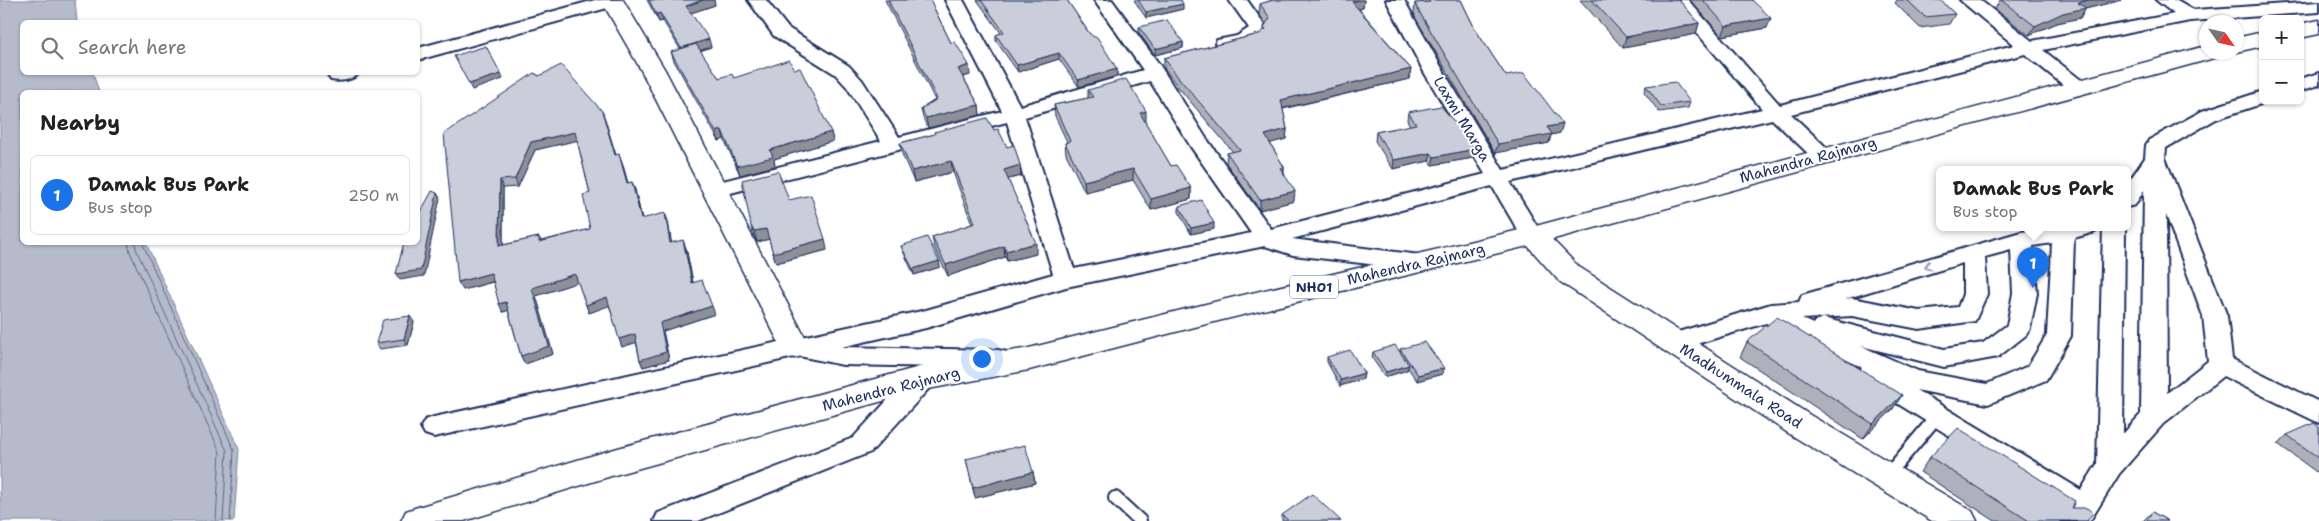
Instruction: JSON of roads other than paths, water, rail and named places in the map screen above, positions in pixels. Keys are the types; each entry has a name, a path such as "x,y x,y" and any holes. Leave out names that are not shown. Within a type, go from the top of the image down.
{"main road":[{"path":"612,1 653,70 795,347"},
{"path":"2304,30 2319,27"},
{"path":"2244,43 2259,40"},
{"name":"Mahendra Rajmarg","path":"418,521 618,461 924,378 1029,359 1532,236 2199,55"},
{"name":"Madhummala Road","path":"1532,236 1569,274 1799,424 1960,521"}],"street":[{"path":"757,0 781,32 842,70 854,84 894,144"},
{"path":"954,0 1014,114 1066,278"},
{"path":"1103,0 1157,65 1198,142 1266,238 1294,247 1420,262"},
{"path":"1204,50 1251,38 1256,34 1258,28 1238,0"},
{"name":"Laxmi Marga","path":"1395,0 1532,236"},
{"path":"1678,0 1776,112 1823,156"},
{"path":"1969,0 2079,88"},
{"path":"2165,0 2190,16"},
{"path":"420,53 612,1"},
{"path":"434,427 926,319 1066,278 1266,238 1497,178 1776,112 2030,48 2190,16 2319,7"},
{"path":"715,190 1014,114 1157,65"},
{"path":"2304,84 2319,79"},
{"path":"2154,417 2156,145 2209,114 2259,98"},
{"path":"2131,194 2155,158"},
{"path":"2155,158 2214,316 2221,364"},
{"path":"1673,342 1974,252 2021,240 2072,231"},
{"path":"2110,466 2114,231"},
{"path":"1768,314 1914,380 1988,394 2037,373 2059,336 2064,233"},
{"path":"1768,314 1944,358 1988,350 2018,329 2025,293 2021,240"},
{"path":"1768,314 1852,307 1919,320 1967,315 1975,294 1974,252"},
{"path":"1768,314 1939,414 2080,513 2110,466 2154,417 2221,364"},
{"path":"795,347 843,356 1029,359"},
{"path":"2221,364 2319,413"},
{"path":"668,521 862,445 924,378"}],"lane":[{"path":"1887,476 1939,414"},
{"path":"1115,498 1140,521"}],"water":[{"path":"0,0 75,0 77,20 20,20 20,75 94,75 98,90 20,90 20,245 147,245 239,449 234,521 0,521"}],"place":[{"name":"Damak Bus Park","path":"2033,288"}]}
